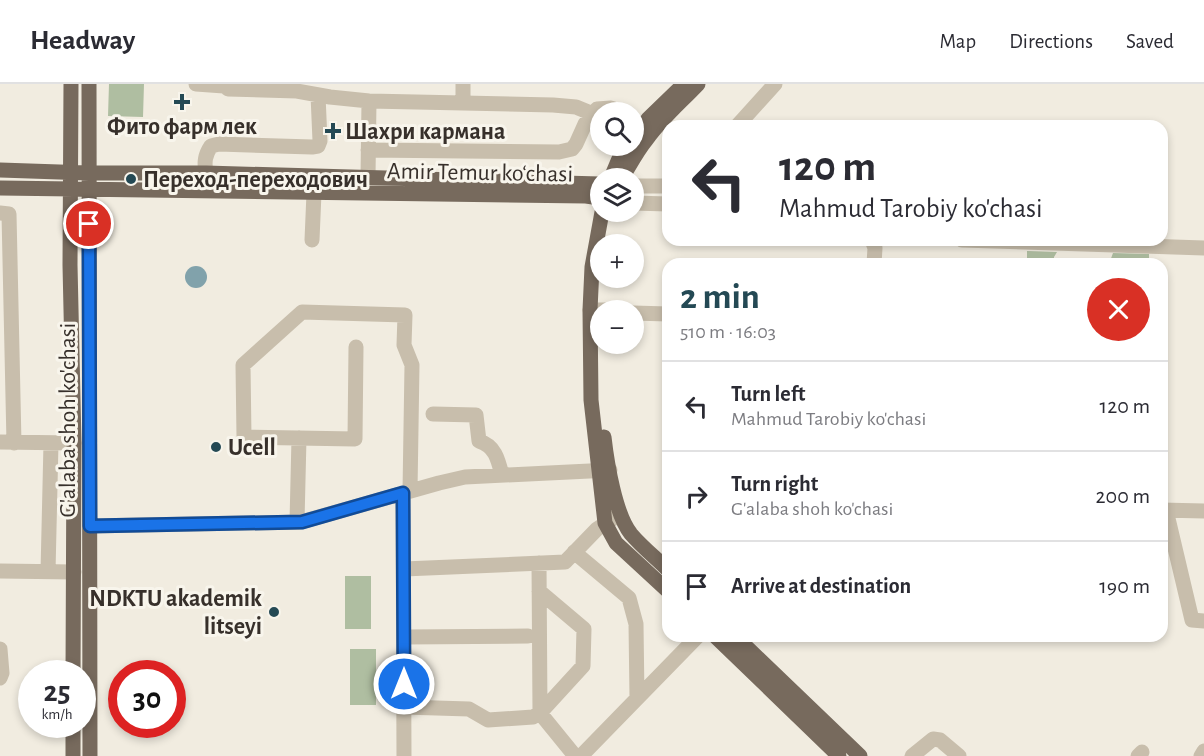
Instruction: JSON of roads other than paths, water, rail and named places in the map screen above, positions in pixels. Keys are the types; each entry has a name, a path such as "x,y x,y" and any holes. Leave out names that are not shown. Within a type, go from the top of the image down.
{"main road":[{"name":"G'alaba shoh ko'chasi","path":"71,84 73,660"},
{"name":"G'alaba shoh ko'chasi","path":"89,84 90,756"},
{"path":"644,122 684,84"},
{"path":"628,168 662,120 698,84"},
{"name":"Amir Temur ko‘chasi","path":"0,170 590,184"},
{"name":"Amir Temur ko‘chasi","path":"0,188 590,197"},
{"path":"597,300 592,267 600,222"},
{"path":"595,354 591,400 604,470 605,522 616,543 662,585"},
{"path":"604,470 623,521 631,534 662,564"},
{"path":"721,642 839,756"},
{"path":"741,642 860,756"},
{"path":"73,738 73,756"}],"street":[{"path":"196,84 224,85 228,89 326,92 369,101 564,106 576,107 590,113"},
{"path":"463,84 463,103"},
{"path":"742,120 775,84"},
{"path":"206,173 204,163 207,152 211,146 219,144 318,146 326,92"},
{"path":"368,177 369,101"},
{"path":"368,150 559,152 572,149 590,118"},
{"path":"644,186 662,186"},
{"path":"312,240 314,193"},
{"path":"644,203 662,204"},
{"path":"0,213 9,214 7,442 74,442"},
{"path":"1144,246 1204,248"},
{"path":"356,347 355,440 244,437 243,365 302,312 405,315 404,345 412,365 404,569 404,756"},
{"path":"644,313 662,314"},
{"path":"433,414 476,415 479,441 487,444 497,455 502,475"},
{"path":"297,522 299,438"},
{"path":"48,572 51,442"},
{"path":"90,526 297,522 465,477 604,470"},
{"path":"1168,510 1204,511"},
{"path":"404,569 565,562 605,522 621,514"},
{"path":"1168,526 1192,620 1204,621"},
{"path":"574,552 629,598 636,624 637,698"},
{"path":"539,563 540,713 575,756"},
{"path":"0,571 74,572"},
{"path":"404,707 469,709 488,720 533,717 540,713 583,666 584,629 539,591"},
{"path":"404,637 528,636"},
{"path":"580,756 692,642"},
{"path":"0,649 2,674 0,678"},
{"path":"912,756 933,739 940,740 959,756"},
{"path":"1201,756 1204,751"}],"water":[{"path":"192,266 200,266 207,273 207,281 200,288 192,288 185,281 185,273"}],"place":[{"name":"Фито фарм лек","path":"182,102"},
{"name":"Шахри кармана","path":"333,131"},
{"name":"Переход-переходович","path":"131,179"},
{"name":"Ucell","path":"216,447"},
{"name":"NDKTU akademik litseyi","path":"274,612"}]}
